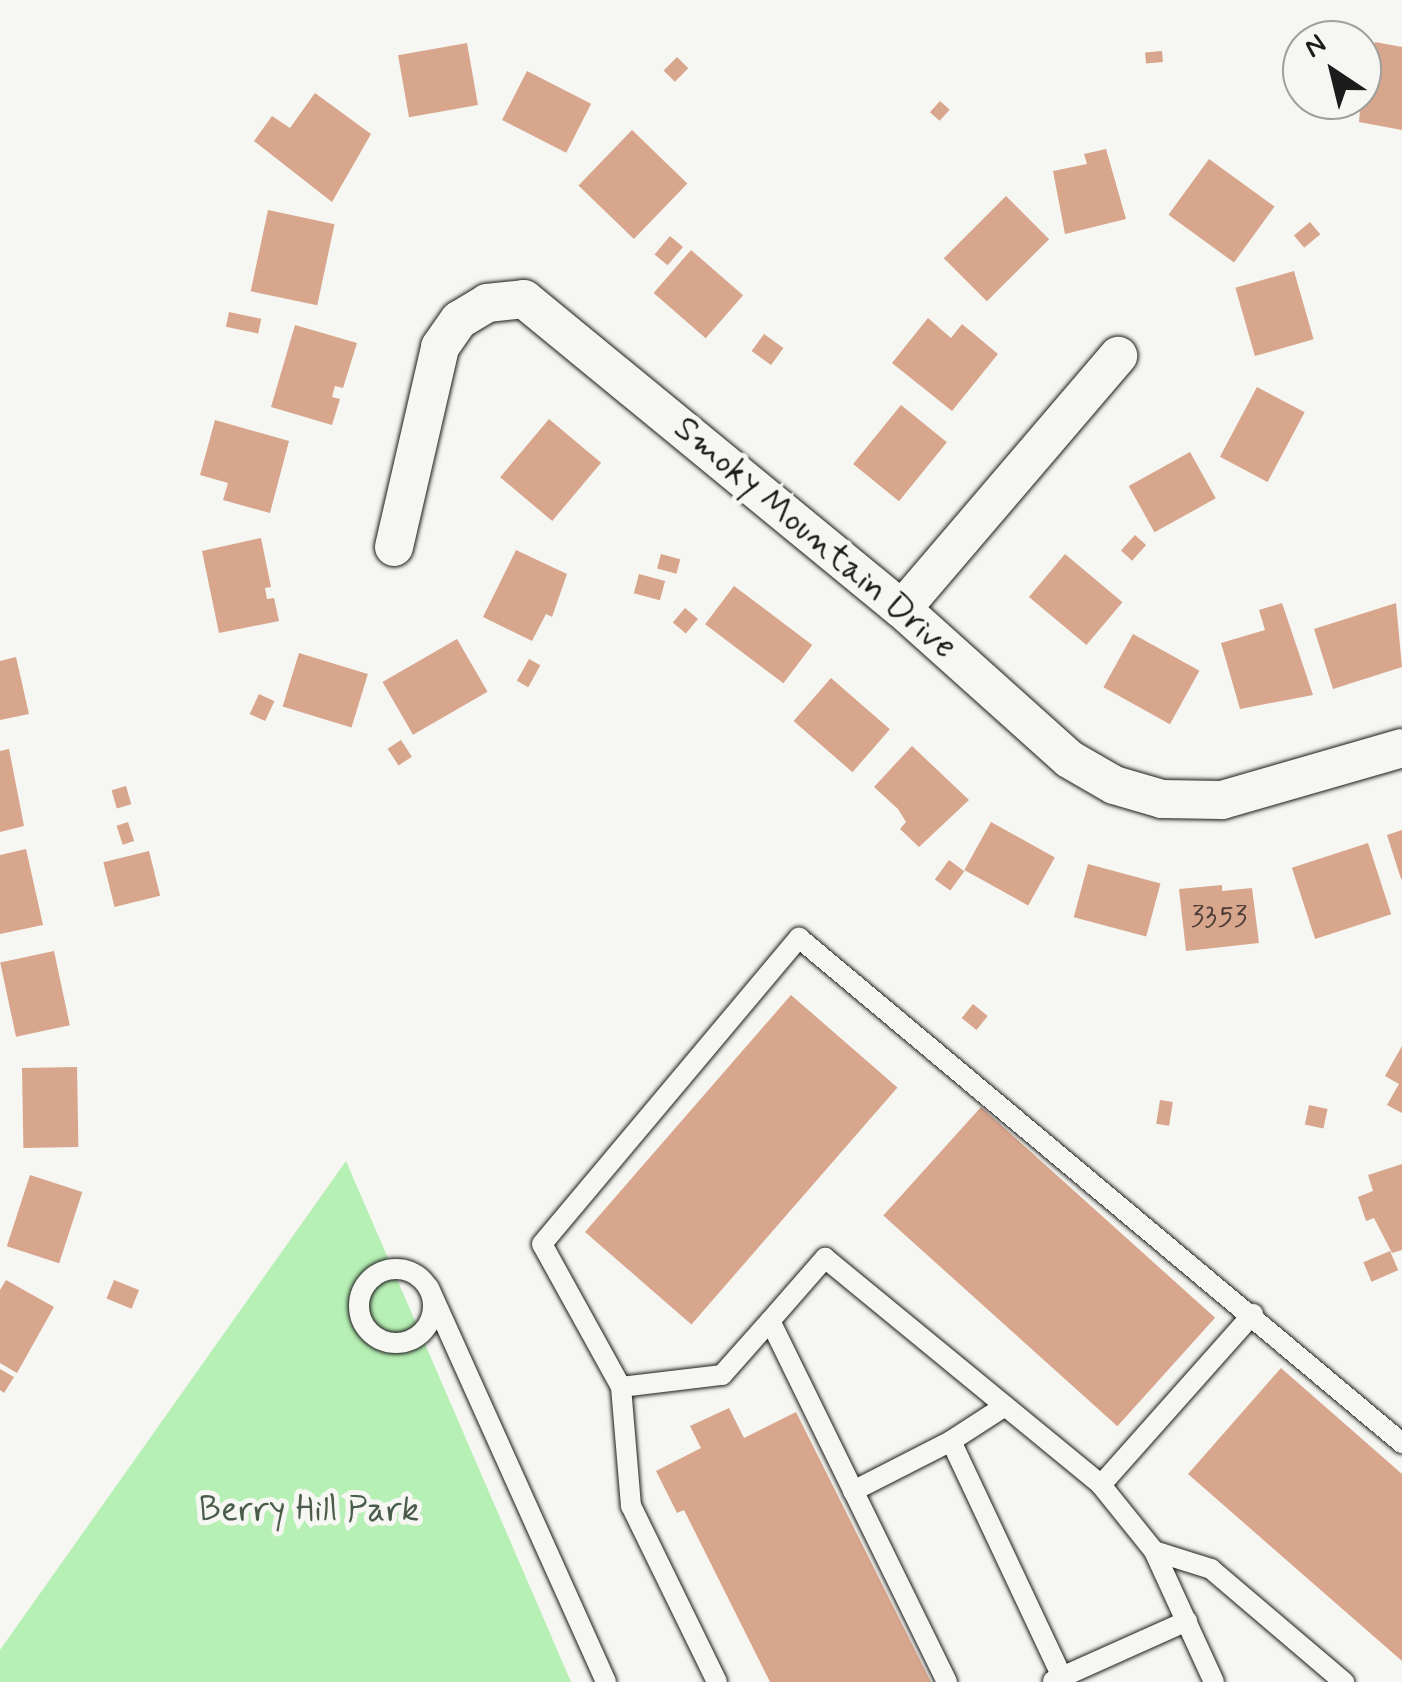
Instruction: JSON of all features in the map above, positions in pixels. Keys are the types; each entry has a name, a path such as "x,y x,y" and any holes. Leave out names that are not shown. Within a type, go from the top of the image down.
{"street":[{"name":"Smoky Mountain Drive","path":"394,547 440,347 459,320 487,303 524,299 902,609 1069,759 1114,785 1162,799 1222,800 1402,748"},
{"path":"902,609 1118,356"}],"lane":[{"path":"717,1682 632,1506 621,1387 542,1244 800,938 1253,1314 1402,1443"},
{"path":"621,1387 722,1375 825,1258 1101,1486 1154,1551 1214,1682"},
{"path":"429,1288 606,1682"},
{"path":"1101,1486 1253,1314"},
{"path":"770,1321 947,1682"},
{"path":"853,1491 951,1442 1005,1406"},
{"path":"951,1442 1057,1680 1186,1621"},
{"path":"1154,1551 1212,1570 1344,1682"}],"green space":[{"name":"Berry Hill Park","path":"346,1161 571,1682 0,1682 0,1650"}],"building":[{"path":"467,43 478,105 409,117 398,55"},
{"path":"1382,43 1402,47 1402,130 1359,122 1382,120"},
{"path":"1162,51 1163,62 1146,63 1145,52"},
{"path":"677,57 688,68 675,82 664,70"},
{"path":"527,71 591,104 566,153 502,120"},
{"path":"315,93 371,134 332,202 254,141 272,116 290,128"},
{"path":"940,101 950,110 940,121 930,112"},
{"path":"632,130 687,183 634,239 579,185"},
{"path":"1106,149 1126,219 1065,234 1053,171 1087,164 1084,154"},
{"path":"1209,159 1275,207 1234,262 1168,215"},
{"path":"1006,196 1049,239 987,301 944,258"},
{"path":"268,210 335,224 317,305 251,291"},
{"path":"1310,222 1320,234 1304,248 1294,235"},
{"path":"670,236 683,247 668,265 655,254"},
{"path":"691,250 743,295 706,338 654,293"},
{"path":"1294,271 1314,339 1255,356 1235,288"},
{"path":"229,312 261,319 258,334 226,327"},
{"path":"928,318 951,338 962,324 998,354 952,411 892,363"},
{"path":"295,325 357,343 343,388 335,386 332,397 340,399 332,425 271,407"},
{"path":"764,334 783,348 771,365 752,351"},
{"path":"1257,387 1305,412 1268,482 1220,457"},
{"path":"901,405 947,442 899,501 853,464"},
{"path":"549,419 601,463 552,521 500,477"},
{"path":"215,420 289,441 270,513 223,500 228,483 200,475"},
{"path":"1190,452 1216,498 1154,532 1129,486"},
{"path":"1135,535 1146,545 1132,561 1121,551"},
{"path":"261,538 271,587 265,588 267,599 274,598 279,621 219,633 202,551"},
{"path":"516,550 567,574 552,617 546,614 532,641 483,617"},
{"path":"661,554 680,559 676,574 657,568"},
{"path":"1065,554 1122,602 1086,645 1029,597"},
{"path":"639,574 665,581 660,600 634,593"},
{"path":"734,586 812,645 783,683 705,624"},
{"path":"1282,603 1313,695 1240,709 1221,643 1265,630 1259,610"},
{"path":"1396,603 1402,667 1333,689 1314,629"},
{"path":"685,608 698,619 686,633 673,623"},
{"path":"1133,634 1199,671 1170,724 1103,687"},
{"path":"457,639 487,692 413,735 383,682"},
{"path":"299,653 368,674 351,728 283,707"},
{"path":"16,657 29,714 0,720 0,661"},
{"path":"529,659 540,665 528,687 517,681"},
{"path":"831,678 890,729 852,772 794,721"},
{"path":"259,694 274,701 265,721 250,714"},
{"path":"401,740 412,757 398,765 388,749"},
{"path":"912,746 969,800 919,847 900,829 906,822 898,809 874,787"},
{"path":"9,749 24,826 0,832 0,751"},
{"path":"126,786 131,804 117,808 112,790"},
{"path":"128,822 134,841 123,845 117,826"},
{"path":"991,822 1055,857 1028,905 964,870"},
{"path":"1402,830 1402,879 1401,879 1387,835"},
{"path":"1368,843 1391,914 1315,939 1292,868"},
{"path":"26,849 43,925 0,934 0,855"},
{"path":"149,851 160,896 115,907 103,862"},
{"path":"949,860 964,871 950,891 935,879"},
{"path":"1088,864 1160,883 1146,937 1074,917"},
{"path":"1222,885 1222,891 1252,888 1259,943 1186,951 1179,889"},
{"path":"54,951 70,1025 16,1037 0,962"},
{"path":"791,995 897,1088 691,1324 585,1232"},
{"path":"973,1004 988,1016 976,1030 962,1018"},
{"path":"1402,1046 1402,1113 1387,1105 1399,1084 1385,1076"},
{"path":"77,1067 78,1147 23,1148 22,1068"},
{"path":"1160,1100 1173,1102 1169,1126 1156,1124"},
{"path":"1309,1105 1328,1109 1323,1129 1305,1125"},
{"path":"981,1107 1215,1318 1117,1426 883,1215"},
{"path":"1402,1164 1402,1250 1392,1253 1374,1218 1366,1221 1358,1197 1373,1191 1368,1175"},
{"path":"30,1175 82,1192 59,1263 7,1246"},
{"path":"1390,1251 1398,1270 1372,1282 1363,1262"},
{"path":"6,1280 54,1307 17,1373 0,1363 0,1290"},
{"path":"114,1280 139,1290 132,1309 107,1299"},
{"path":"1281,1368 1402,1474 1402,1661 1188,1474"},
{"path":"0,1369 14,1377 4,1393 0,1390"},
{"path":"729,1408 744,1438 796,1412 931,1682 770,1682 684,1510 677,1513 656,1471 701,1448 690,1426"}]}
